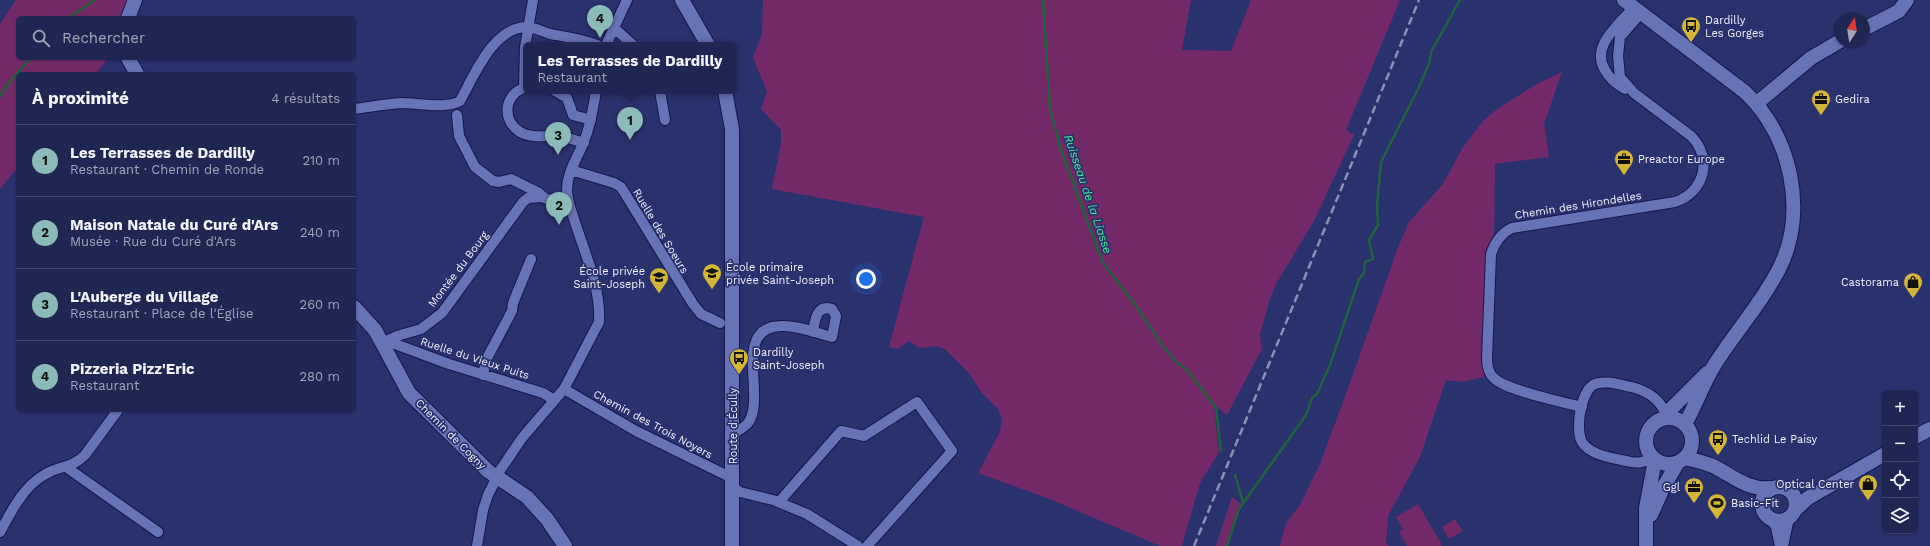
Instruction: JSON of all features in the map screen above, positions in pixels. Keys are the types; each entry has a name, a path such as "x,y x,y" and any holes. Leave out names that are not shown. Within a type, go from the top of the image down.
{"main road":[{"path":"129,16 135,0"},
{"path":"682,0 706,42"},
{"path":"1870,26 1899,12 1907,0"},
{"path":"1633,7 1745,92 1757,103 1770,124 1783,150 1789,170 1793,201 1791,231 1780,268 1714,366 1685,424"},
{"path":"1757,103 1811,58 1834,44"},
{"path":"129,60 136,72"},
{"name":"Route d'Écully","path":"726,94 732,129 732,546"},
{"path":"730,94 733,112 732,129"},
{"name":"Chemin de Cogny","path":"356,309 384,342 409,393 469,454 498,478 505,481 526,497 547,519 566,546"},
{"path":"1667,418 1672,409 1714,366"},
{"path":"1646,546 1646,508 1649,460 1645,437 1653,424 1667,418 1675,418 1685,424 1689,430 1692,445 1711,465 1734,479 1754,487 1771,488 1782,486 1792,492 1796,497 1793,513"},
{"path":"1918,435 1930,429"},
{"path":"1647,527 1663,488 1692,445"},
{"path":"1734,479 1762,507 1768,517 1772,520 1784,521 1803,501 1882,456"},
{"path":"1649,460 1663,464 1682,460 1711,465"},
{"path":"1792,492 1825,487"},
{"path":"1762,507 1763,496 1771,488"}],"street":[{"path":"527,42 528,26 533,10 533,0"},
{"path":"607,42 627,0"},
{"name":"Chemin des Hirondelles","path":"1633,7 1605,40 1600,57 1608,75 1623,88 1634,93"},
{"name":"Chemin des Hirondelles","path":"1582,407 1503,385 1492,376 1488,368 1487,358 1491,254 1501,236 1512,228 1675,202 1688,197 1700,183 1704,169 1703,156 1698,144 1690,136 1634,93 1620,77 1618,68 1618,44 1633,7"},
{"path":"356,109 402,103 430,105 456,103 460,100 490,47 501,37 516,29 528,26 541,32 590,42"},
{"path":"614,28 630,42"},
{"path":"523,88 510,97 508,104 509,117 515,129 522,133 548,138 560,136 584,143"},
{"path":"560,94 567,98 573,115 591,120"},
{"path":"477,546 483,510 488,495 522,438 564,389 596,331 599,310 596,290 568,198 568,178 570,170 584,143 591,120 595,94"},
{"path":"661,94 665,120"},
{"path":"457,115 460,136 475,168 494,181 499,182 511,179 539,193 546,199 554,200 568,198"},
{"name":"Ruelle des Soeurs","path":"570,170 618,185 683,290 701,314 720,322"},
{"name":"Montée du Bourg","path":"384,342 397,336 421,329 442,314 523,202 528,198 542,197"},
{"path":"483,375 486,360 512,310 513,303 531,259"},
{"path":"732,434 747,424 752,416 754,402 753,356 755,342 760,334 764,330 782,326 813,332"},
{"name":"Ruelle du Vieux Puits","path":"384,342 542,393 554,400"},
{"path":"1649,460 1603,456 1592,452 1583,444 1579,436 1585,394 1593,385 1604,382 1632,387 1648,392 1664,409 1667,418"},
{"name":"Chemin des Trois Noyers","path":"564,389 636,431 733,482 740,492 779,502 807,514 858,546"},
{"path":"1657,400 1668,404 1681,400"},
{"path":"779,502 841,431 864,436 917,402 952,451 867,546"},
{"path":"0,532 16,504 33,484 45,474 79,461 117,412"},
{"path":"66,467 158,532"},
{"path":"1783,546 1793,513"},
{"path":"1772,520 1776,527 1780,546"}],"shaded area":[{"path":"16,0 134,0 128,16 16,16 16,60 106,60 98,72 16,72 16,169 0,189 0,24"},
{"path":"763,0 1191,0 1182,50 1231,51 1251,0 1400,0 1346,130 1354,135 1314,221 1276,284 1260,334 1262,349 1227,415 1214,405 1219,452 1200,483 1182,546 1160,546 1052,500 978,473 1000,432 1002,419 998,409 982,393 969,373 945,349 936,346 920,348 909,341 898,349 889,347 924,217 772,189 781,143 781,130 761,109 767,92 753,57 762,34"},
{"path":"1562,72 1544,124 1549,157 1495,164 1494,245 1487,358 1484,377 1462,382 1446,380 1420,457 1388,516 1386,543 1388,546 1280,546 1286,523 1300,505 1320,464 1397,250 1409,222 1443,184 1463,147 1484,120 1496,110 1535,85"},
{"path":"1232,497 1242,505 1233,524 1227,546 1216,546"},
{"path":"1418,504 1442,545 1407,546 1399,532 1403,529 1396,517"},
{"path":"1455,519 1463,531 1449,539 1442,527"}],"waterway":[{"path":"71,16 95,0"},
{"name":"Ruisseau de la Liasse","path":"1043,0 1050,109 1061,150 1103,263 1134,303 1163,346 1176,362 1187,370 1216,408 1221,451"},
{"path":"1227,546 1239,509 1306,415 1312,398 1317,394 1330,365 1359,279 1364,273 1365,262 1373,259 1369,240 1378,225 1377,205 1381,162 1419,87 1429,64 1431,52 1460,0"},
{"path":"18,72 29,60"},
{"path":"0,96 16,74"},
{"name":"Ruisseau de la Liasse","path":"1235,475 1243,502"}],"railway":[{"path":"1194,546 1419,0"}],"place":[{"name":"Pizzeria Pizz'Eric","path":"600,38"},
{"name":"Dardilly Les Gorges","path":"1691,43"},
{"name":"Gedira","path":"1821,116"},
{"name":"Les Terrasses de Dardilly","path":"630,140"},
{"name":"L'Auberge du Village","path":"558,155"},
{"name":"Preactor Europe","path":"1624,176"},
{"name":"Maison Natale du Curé d'Ars","path":"559,225"},
{"name":"École primaire privée Saint-Joseph","path":"712,290"},
{"name":"École privée Saint-Joseph","path":"659,294"},
{"name":"Castorama","path":"1913,299"},
{"name":"Dardilly Saint-Joseph","path":"739,375"},
{"name":"Techlid Le Paisy","path":"1718,456"},
{"name":"Optical Center","path":"1868,501"},
{"name":"Ggl","path":"1694,504"},
{"name":"Basic-Fit","path":"1717,520"}]}
